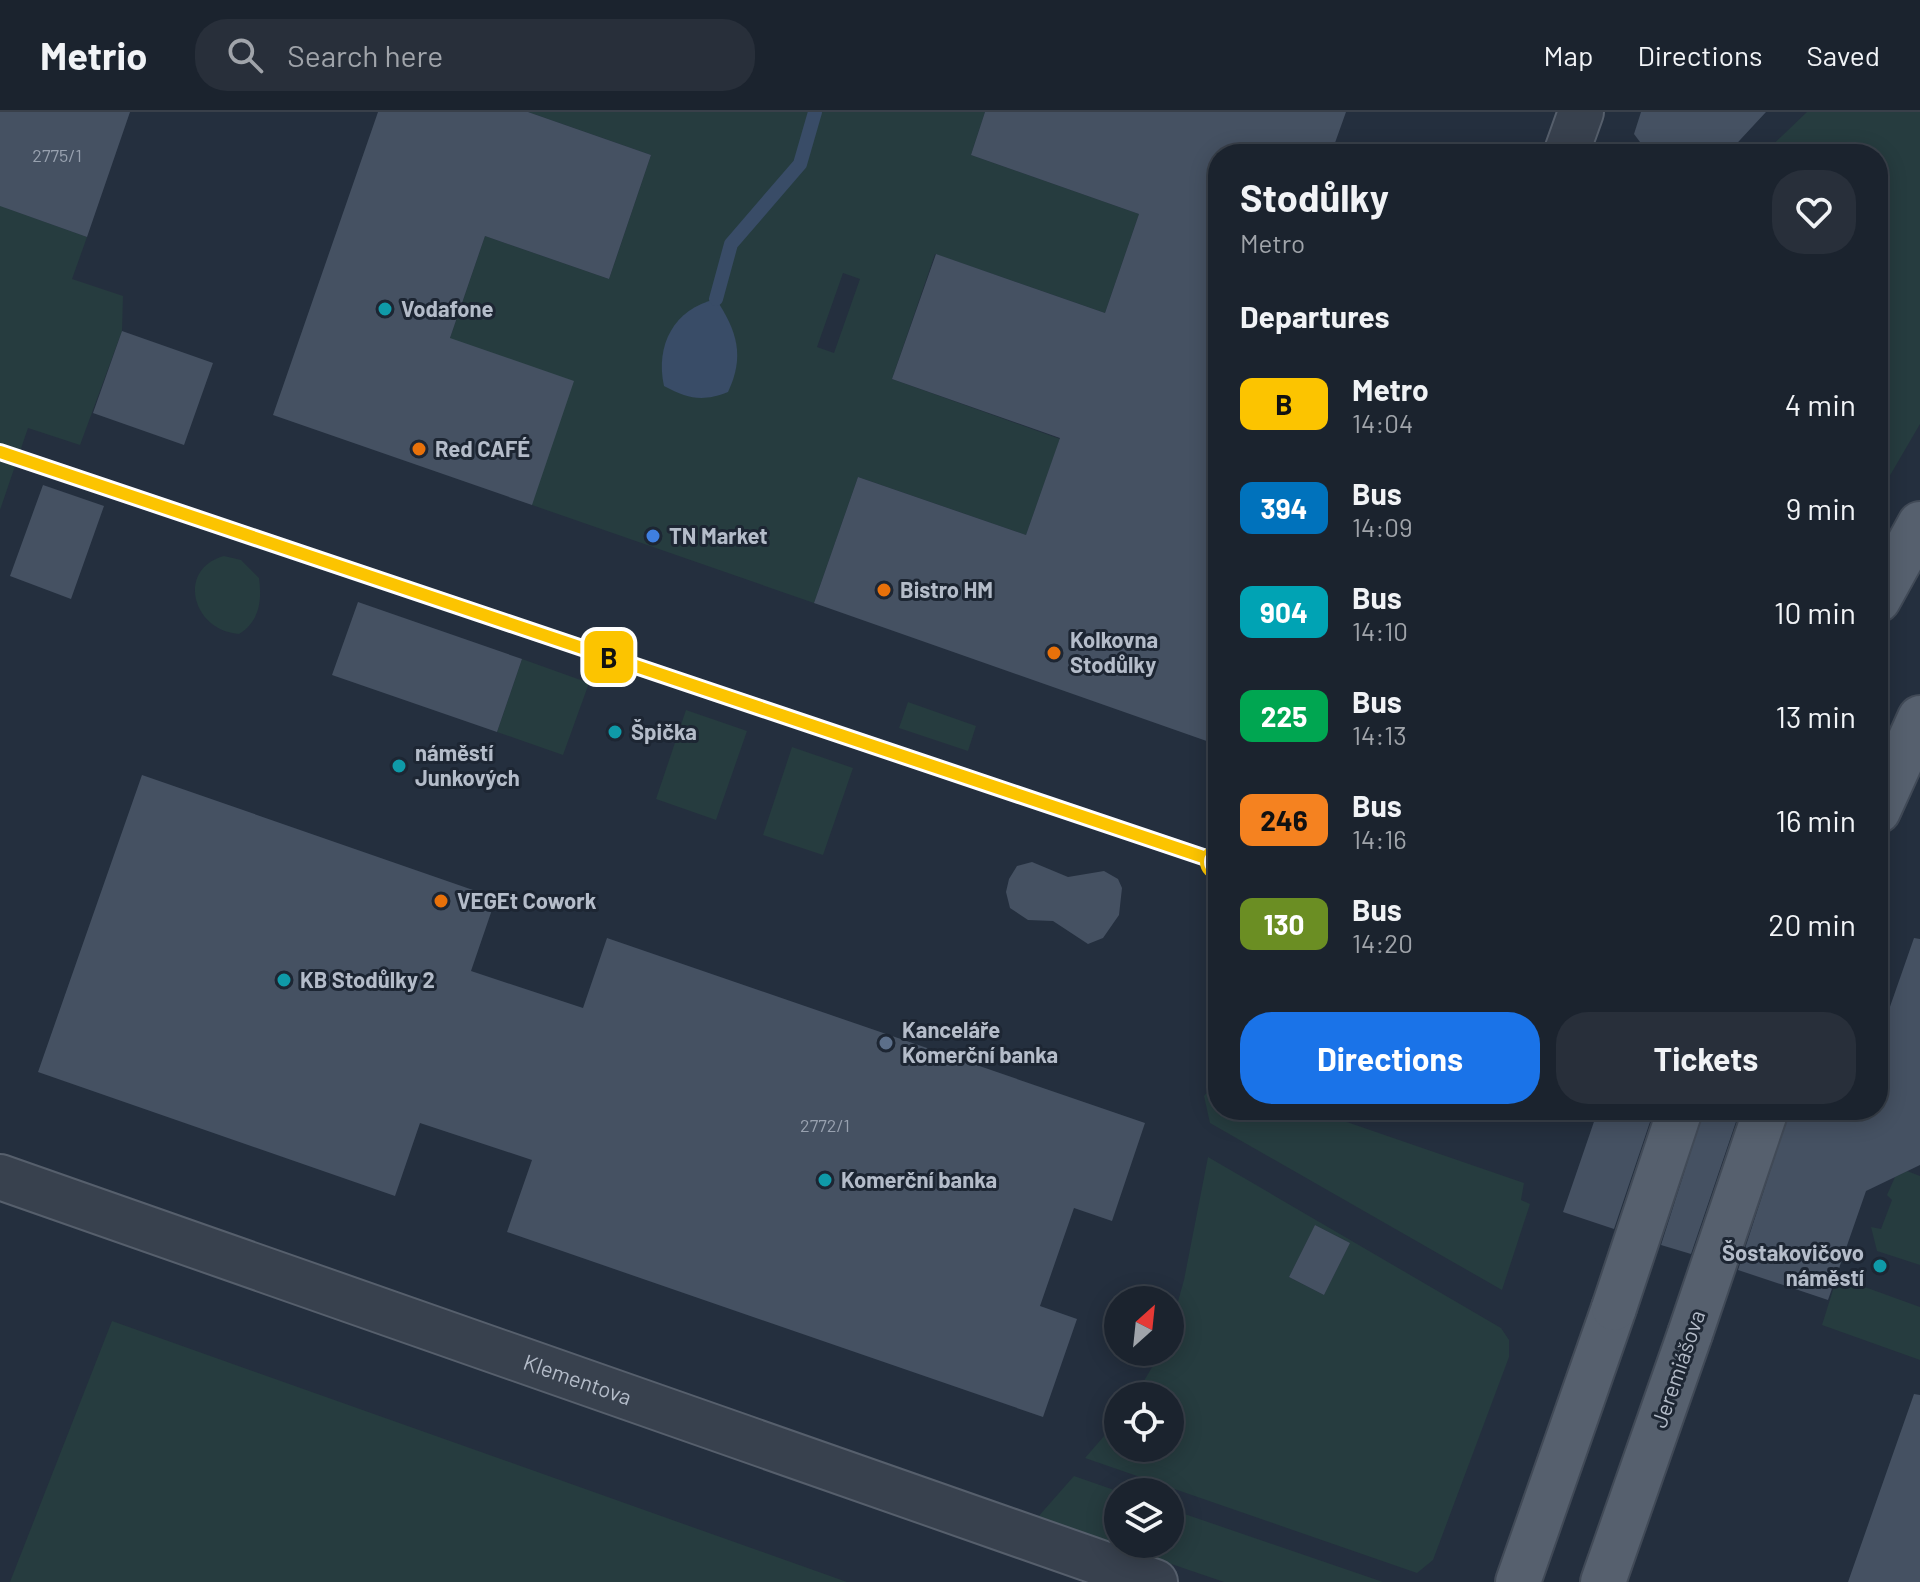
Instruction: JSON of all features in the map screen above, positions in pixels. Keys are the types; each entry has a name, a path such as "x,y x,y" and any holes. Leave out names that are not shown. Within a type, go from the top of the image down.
{"main road":[{"path":"1888,582 1920,524"},
{"path":"1888,789 1920,718"},
{"path":"1518,1582 1677,1120"},
{"name":"Jeremiášova","path":"1603,1582 1763,1120"}],"street":[{"path":"1570,144 1581,112"},
{"name":"Klementova","path":"0,1177 1155,1582"}],"green space":[{"path":"528,112 985,112 971,155 1139,214 1105,313 935,254 892,379 1060,439 1026,535 858,477 814,603 532,505 450,338 485,236 609,279 651,155","holes":["843,273 860,279 834,353 817,347"]},
{"path":"1807,112 1920,112 1920,424 1888,479 1888,144 1773,144"},
{"path":"0,200 6,208 87,237 72,279 123,296 122,331 80,445 28,428 0,510"},
{"path":"224,556 241,560 259,578 258,609 251,623 239,634 223,630 210,622 196,599 195,586 199,573 209,563"},
{"path":"522,659 589,683 563,755 497,732"},
{"path":"908,702 976,726 968,751 899,728"},
{"path":"686,710 747,731 716,820 656,799"},
{"path":"792,747 853,768 823,855 763,835"},
{"path":"1208,1092 1208,1114 1204,1096"},
{"path":"1209,1120 1341,1120 1524,1183 1521,1200 1530,1204 1502,1290"},
{"path":"1208,1157 1501,1328 1509,1340 1509,1357 1433,1560 1417,1573 1184,1492 1184,1478 1143,1478 1085,1458 1104,1436 1104,1462 1184,1462 1184,1382 1143,1382 1153,1366 1184,1366 1182,1286","holes":["1315,1225 1350,1243 1324,1295 1289,1277"]},
{"path":"1907,1171 1920,1176 1920,1265 1877,1251 1871,1227 1881,1229 1892,1200 1887,1195 1895,1177"},
{"path":"1837,1277 1920,1307 1920,1360 1822,1325"},
{"path":"112,1321 847,1582 10,1582"},
{"path":"1074,1476 1104,1486 1104,1541 1037,1518"},
{"path":"1184,1514 1383,1582 1224,1582 1154,1558 1184,1558"}],"water":[{"path":"716,299 734,333 736,344 736,367 728,392 696,398 664,386 662,357 671,331 689,311"}],"building":[{"path":"0,112 130,112 87,237 0,206"},
{"name":"Vodafone","path":"378,112 528,112 651,155 609,279 485,236 450,338 574,381 532,505 273,415"},
{"path":"985,112 1346,112 1335,144 1208,144 1208,741 814,603 858,477 1026,535 1060,438 892,379 936,254 1105,313 1139,214 971,155"},
{"path":"1641,112 1766,112 1736,144 1642,144 1634,134"},
{"path":"122,331 213,363 184,445 93,413"},
{"path":"43,485 104,506 71,599 10,576"},
{"path":"358,602 522,659 497,732 332,675"},
{"path":"142,775 496,898 471,971 583,1008 607,938 1145,1123 1112,1221 1074,1208 1040,1306 1077,1319 1043,1417 507,1232 532,1160 420,1123 395,1196 38,1072"},
{"path":"1032,862 1068,877 1104,871 1118,879 1122,888 1119,915 1103,938 1088,944 1053,921 1028,920 1010,908 1006,892 1009,879 1017,866"},
{"path":"1914,938 1920,939 1920,1165 1866,1191 1828,1300 1738,1270 1787,1120 1888,1120 1888,1012"},
{"path":"1595,1120 1651,1120 1614,1229 1563,1212"},
{"path":"1701,1120 1737,1120 1691,1254 1661,1245"},
{"path":"1315,1225 1350,1243 1324,1295 1289,1277"},
{"path":"1914,1394 1920,1395 1920,1582 1848,1582"}],"waterway":[{"path":"716,299 731,244 800,164 815,112"}],"metro line":[{"name":"B","path":"0,452 1208,859"}],"place":[{"name":"Vodafone","path":"385,309"},
{"name":"Red CAFÉ","path":"419,449"},
{"name":"TN Market","path":"653,536"},
{"name":"Bistro HM","path":"884,590"},
{"name":"Kolkovna Stodůlky","path":"1054,653"},
{"name":"Špička","path":"615,732"},
{"name":"náměstí Junkových","path":"399,766"},
{"name":"VEGEt Cowork","path":"441,901"},
{"name":"KB Stodůlky 2","path":"284,980"},
{"name":"Kanceláře Komerční banka","path":"886,1043"},
{"name":"Komerční banka","path":"825,1180"},
{"name":"Šostakovičovo náměstí","path":"1880,1266"}]}
